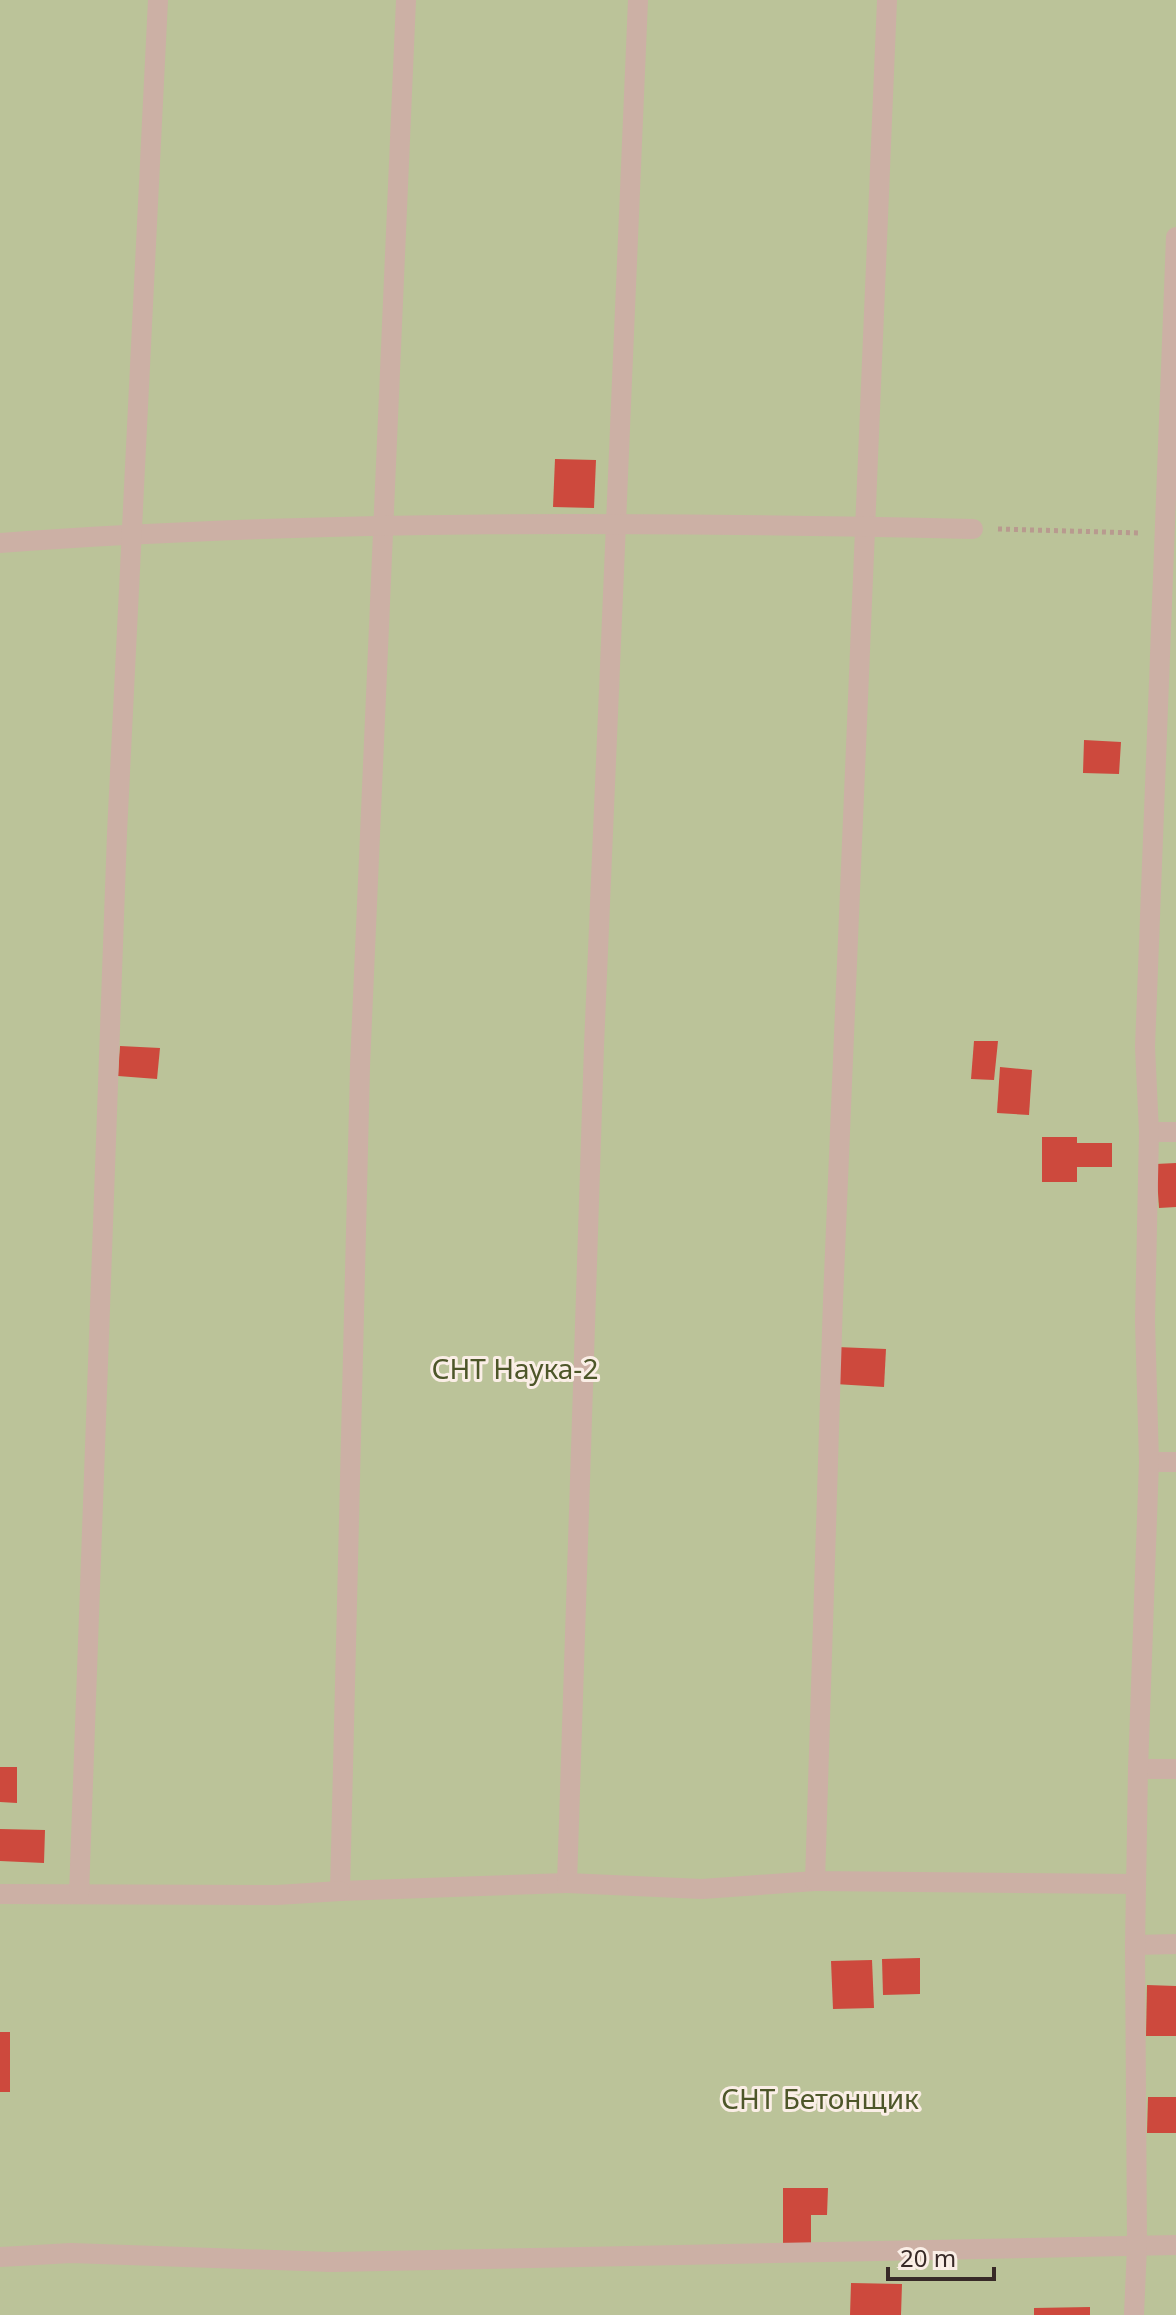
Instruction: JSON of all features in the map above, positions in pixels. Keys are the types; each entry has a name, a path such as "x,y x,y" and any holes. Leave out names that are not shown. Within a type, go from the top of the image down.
{"street":[{"path":"79,1894 117,833 158,0"},
{"path":"340,1891 360,1066 406,0"},
{"path":"567,1883 593,1062 638,0"},
{"path":"815,1881 833,1315 887,0"},
{"path":"1134,2315 1137,2246 1135,1945 1138,1769 1149,1462 1145,1321 1149,1132 1145,1047 1176,237"},
{"path":"0,543 132,533 384,525 973,529"},
{"path":"1149,1132 1176,1132"},
{"path":"1149,1462 1176,1462"},
{"path":"1138,1769 1176,1769"},
{"path":"0,1894 277,1895 567,1883 702,1889 815,1881 1136,1884"},
{"path":"1135,1945 1176,1944"},
{"path":"0,2257 71,2253 331,2262 1176,2245"}],"path":[{"path":"973,529 1165,533"}],"green space":[{"name":"СНТ Наука-2","path":"0,0 1176,0 1176,2315 0,2315"}],"building":[{"path":"555,459 596,460 594,508 553,507"},
{"path":"1084,740 1121,742 1119,774 1083,773"},
{"path":"974,1041 998,1041 994,1080 971,1079"},
{"path":"120,1046 160,1048 157,1079 118,1076"},
{"path":"1000,1067 1032,1070 1029,1115 997,1113"},
{"path":"1042,1137 1077,1137 1077,1143 1112,1143 1112,1167 1077,1167 1077,1182 1042,1182"},
{"path":"1176,1163 1176,1207 1159,1208 1156,1164"},
{"path":"837,1347 886,1349 884,1387 835,1384"},
{"path":"0,1767 17,1767 17,1803 0,1802"},
{"path":"0,1829 45,1830 44,1863 0,1861"},
{"path":"920,1958 920,1994 883,1995 882,1959"},
{"path":"872,1960 874,2008 833,2009 831,1961"},
{"path":"1147,1985 1176,1986 1176,2036 1146,2036"},
{"path":"0,2032 10,2032 10,2092 0,2092"},
{"path":"1148,2097 1176,2097 1176,2133 1147,2133"},
{"path":"783,2188 828,2188 827,2215 811,2215 811,2247 783,2247"},
{"path":"851,2283 902,2284 901,2315 850,2315"},
{"path":"1090,2307 1090,2315 1034,2315 1034,2308"}],"park label":[{"name":"СНТ Бетонщик","path":"820,2099"}]}
